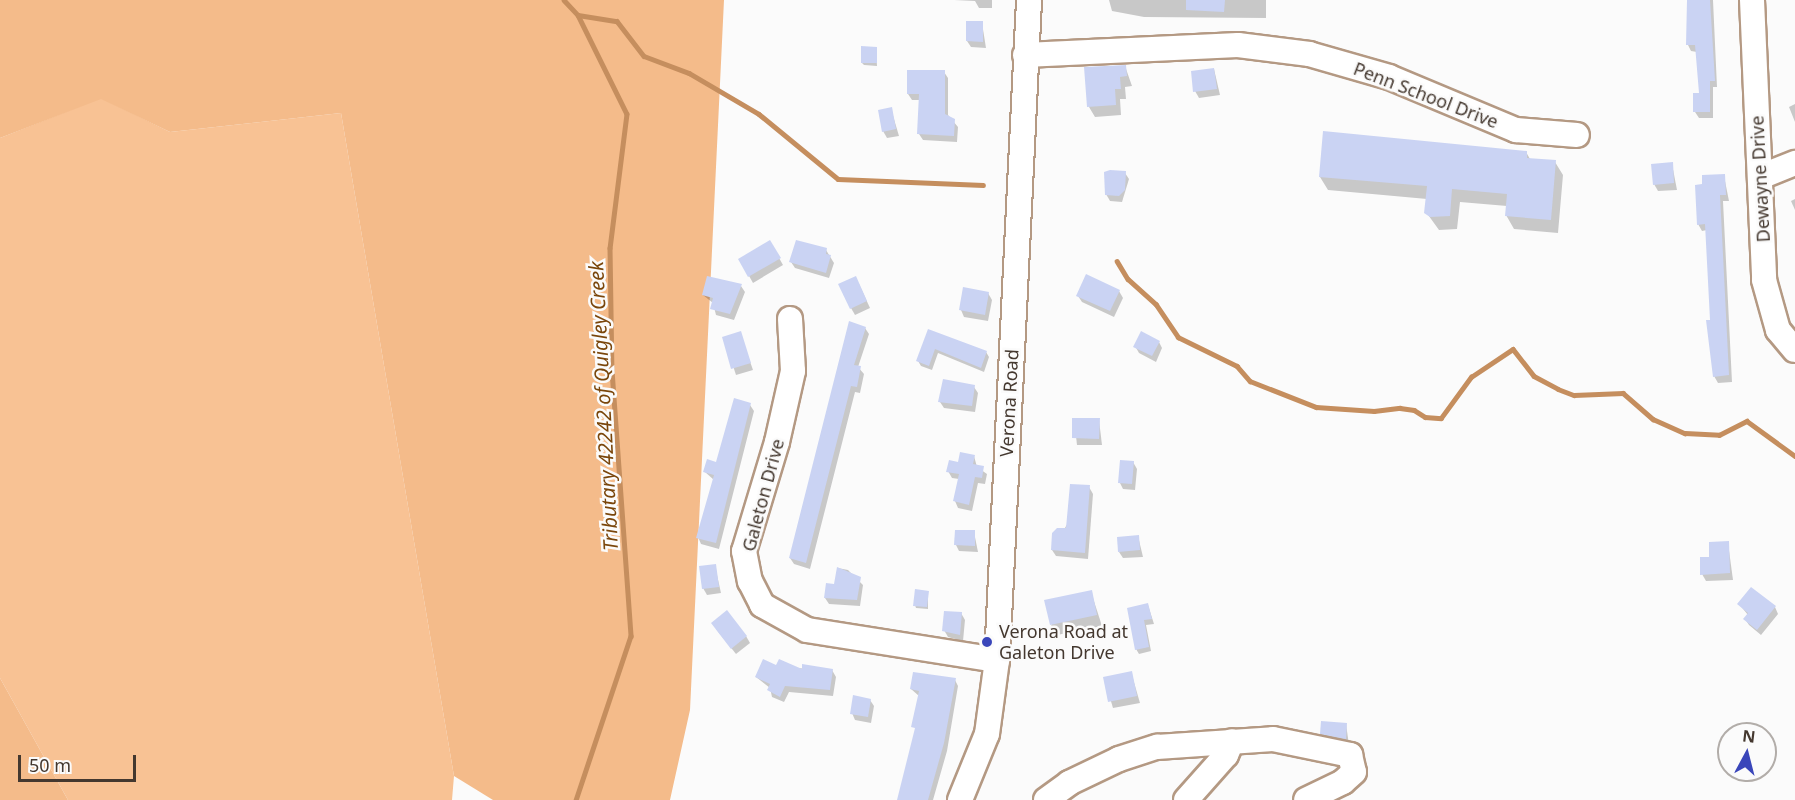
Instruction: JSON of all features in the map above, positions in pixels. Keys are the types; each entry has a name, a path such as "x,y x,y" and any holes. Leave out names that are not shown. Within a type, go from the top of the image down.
{"street":[{"name":"Verona Road","path":"960,800 987,734 997,660 1029,0"},
{"name":"Dewayne Drive","path":"1752,0 1764,280 1778,330 1795,350"},
{"name":"Penn School Drive","path":"1025,55 1238,45 1309,54 1389,77 1516,130 1577,135"},
{"path":"1760,177 1795,163"},
{"name":"Galeton Drive","path":"790,319 793,371 777,442 744,551 750,581 762,605 807,630 997,660"},
{"path":"1046,800 1069,783 1148,750 1273,739 1350,755 1354,772 1343,782 1306,800"},
{"path":"1186,800 1226,755 1232,741"}],"shaded area":[{"path":"0,0 724,0 690,710 670,800 493,800 454,776 341,113 170,132 101,99 0,138"},
{"path":"101,98 170,132 341,113 454,776 452,800 68,800 0,678 0,138"},
{"path":"0,678 68,800 0,800"}],"building":[{"path":"1186,0 1225,0 1224,12 1186,10"},
{"path":"1687,0 1710,0 1715,81 1710,81 1710,112 1693,112 1693,93 1699,93 1695,45 1686,45"},
{"path":"966,21 983,21 983,42 966,41"},
{"path":"861,46 877,47 877,63 861,63"},
{"path":"1126,65 1127,76 1120,77 1121,89 1115,89 1116,105 1087,107 1084,67"},
{"path":"1214,68 1217,89 1193,92 1191,71"},
{"path":"907,70 945,70 945,114 955,119 954,136 917,134 919,94 907,94"},
{"path":"892,107 896,129 882,132 878,110"},
{"path":"1323,131 1527,151 1527,158 1556,160 1551,220 1505,216 1507,194 1452,189 1450,216 1430,217 1424,213 1427,186 1319,177"},
{"path":"1673,162 1674,183 1653,185 1651,164"},
{"path":"1126,171 1125,190 1119,196 1105,195 1104,172"},
{"path":"1725,174 1726,195 1720,195 1729,375 1713,377 1706,320 1710,320 1705,224 1697,225 1695,185 1702,184 1702,175"},
{"path":"770,240 781,258 748,277 738,259"},
{"path":"796,240 827,248 826,254 831,255 826,273 789,262"},
{"path":"1086,274 1120,290 1110,311 1076,296"},
{"path":"707,276 742,284 730,314 710,309 713,298 702,295"},
{"path":"856,276 867,301 850,309 838,284"},
{"path":"963,287 989,292 985,315 959,310"},
{"path":"849,321 866,327 854,365 861,366 857,387 851,386 806,563 789,558"},
{"path":"928,329 987,351 981,368 935,349 929,366 916,361"},
{"path":"741,331 751,363 731,369 722,337"},
{"path":"1141,331 1160,341 1152,356 1133,347"},
{"path":"943,379 975,385 972,406 938,402"},
{"path":"734,398 751,403 716,543 696,538 714,475 703,472 707,459 716,462"},
{"path":"1072,418 1100,418 1099,439 1072,438"},
{"path":"960,452 975,455 973,464 984,466 982,478 975,477 969,505 953,501 959,474 946,472 949,460 958,462"},
{"path":"1120,460 1134,461 1132,484 1118,483"},
{"path":"1070,484 1090,485 1085,553 1051,550 1052,533 1057,528 1066,528"},
{"path":"955,530 975,530 975,546 954,545"},
{"path":"1139,535 1140,550 1118,552 1117,537"},
{"path":"1729,541 1730,573 1700,575 1700,557 1709,557 1709,542"},
{"path":"716,564 719,587 702,589 699,566"},
{"path":"837,567 861,577 857,600 824,598 826,583 834,584"},
{"path":"1751,587 1776,606 1757,630 1743,619 1748,613 1737,604"},
{"path":"915,589 929,591 927,607 913,606"},
{"path":"1092,590 1097,615 1050,625 1044,600"},
{"path":"1148,603 1152,619 1144,620 1149,647 1135,650 1127,608"},
{"path":"727,610 747,636 731,649 711,623"},
{"path":"944,611 962,612 960,635 942,631"},
{"path":"763,659 776,665 779,659 802,669 802,664 833,669 830,690 785,686 780,697 767,690 770,684 755,677"},
{"path":"1132,671 1137,696 1108,702 1103,677"},
{"path":"913,672 956,678 944,743 928,800 897,800 915,728 911,727 919,691 910,689"},
{"path":"853,695 871,699 868,717 850,714"},
{"path":"1321,721 1347,723 1346,739 1320,734"}],"waterway":[{"name":"Tributary 42242 of Quigley Creek","path":"564,0 578,15 627,114 610,248 612,370 631,636 576,800"},
{"path":"578,15 617,21 644,56 689,73 759,114 838,179 983,185"},
{"path":"1117,261 1128,279 1156,304 1178,337 1237,366 1250,381 1316,407 1374,411 1400,408 1414,410 1425,417 1441,418 1471,377 1513,349 1534,376 1558,389 1574,395 1623,393 1653,419 1685,433 1719,435 1747,421 1795,456"}],"place":[{"name":"Verona Road at Galeton Drive","path":"987,642"}]}
